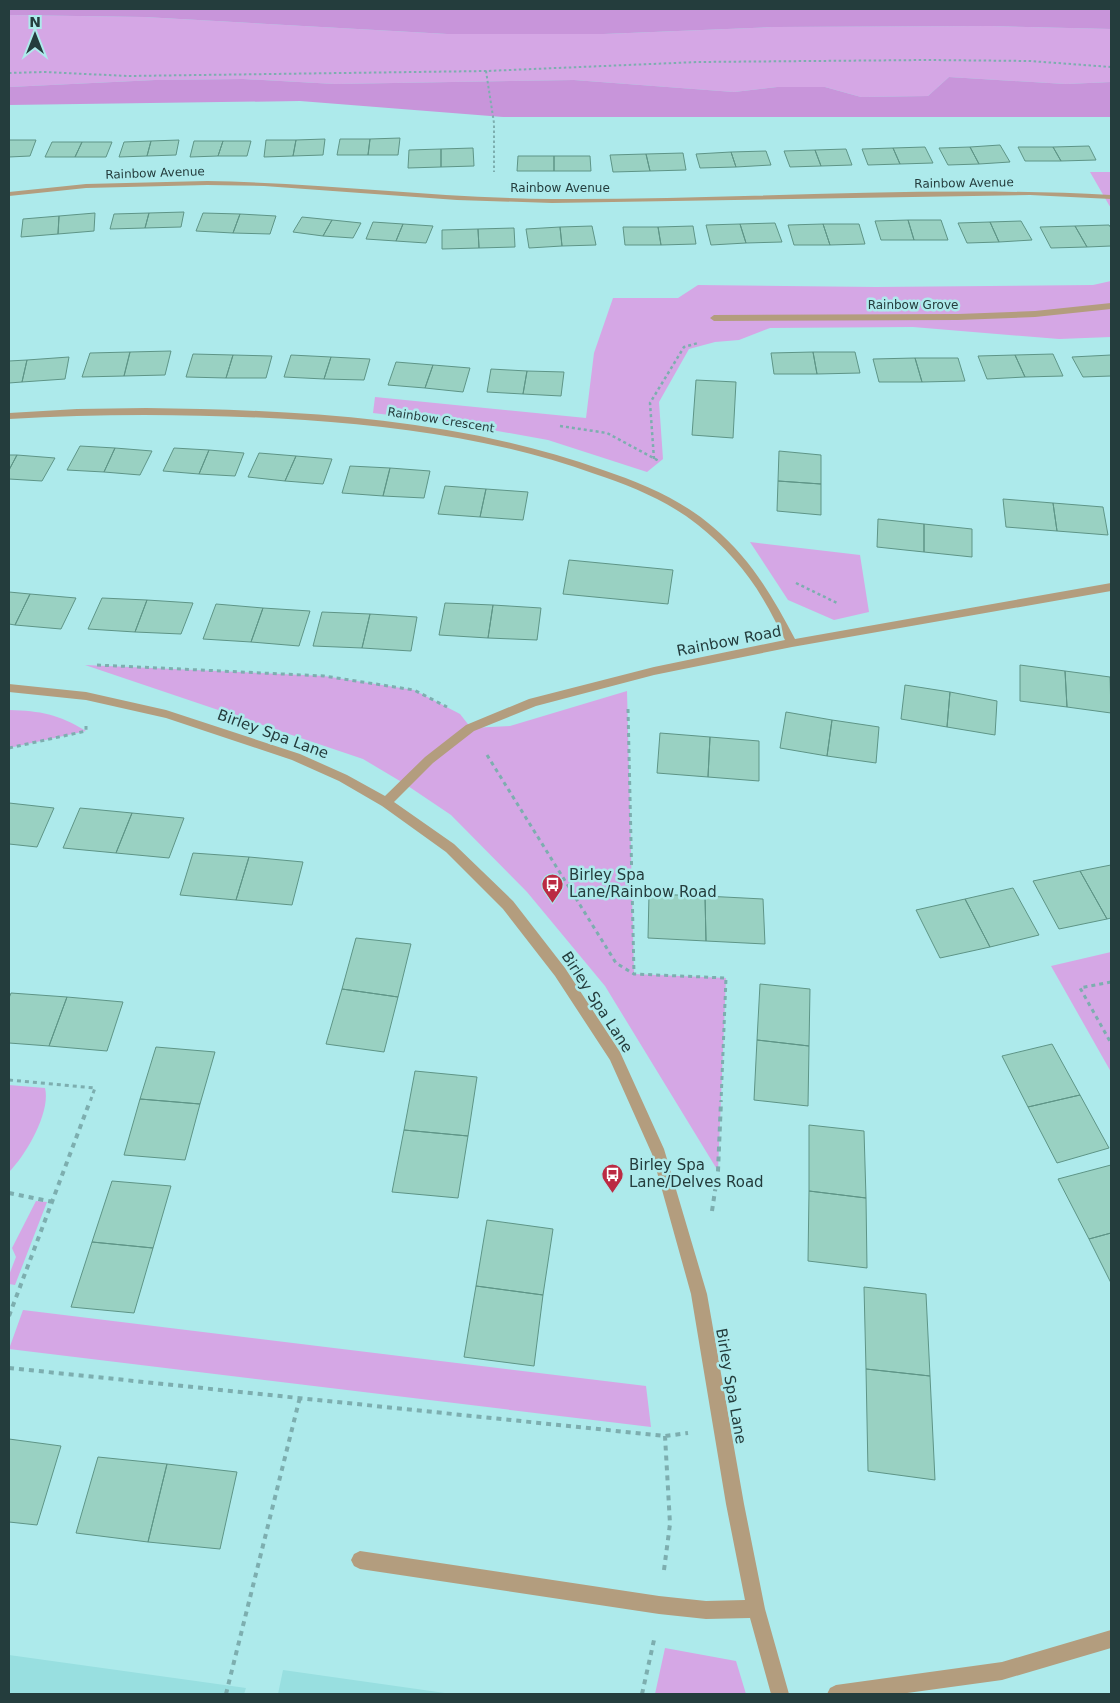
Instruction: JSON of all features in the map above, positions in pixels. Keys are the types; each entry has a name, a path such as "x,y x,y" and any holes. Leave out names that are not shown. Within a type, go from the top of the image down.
{"street":[{"name":"Rainbow Avenue","path":"9,194 86,186 207,183 264,184 552,201 1030,193 1111,197"},
{"name":"Rainbow Grove","path":"714,318 958,317 1035,314 1111,306"},
{"name":"Rainbow Crescent","path":"9,416 57,412 146,410 254,414 396,424 474,436 533,450 591,468 650,491 692,515 717,535 760,584 792,643"},
{"name":"Rainbow Road","path":"386,803 429,760 470,728 533,702 627,678 792,643 1111,587"},
{"name":"Birley Spa Lane","path":"9,688 86,696 166,714 249,740 296,757 343,778 386,803 450,848 508,905 560,972 615,1056 659,1154 699,1294 721,1429 756,1608 780,1694"},
{"path":"360,1560 660,1605 706,1610 756,1608"},
{"path":"836,1694 1002,1671 1111,1638"}],"path":[{"path":"9,73 44,72 128,76 486,71 630,64 927,60 1030,61 1111,67"},
{"path":"486,71 494,123 494,199"},
{"path":"634,485 655,458 650,403 684,347 706,341"},
{"path":"627,678 634,974"},
{"path":"9,748 86,731 86,696"},
{"path":"1111,982 1080,988 1111,1042"},
{"path":"9,1080 95,1088 9,1316"},
{"path":"9,1193 53,1202"},
{"path":"9,1368 665,1436 721,1429"},
{"path":"226,1694 300,1397"},
{"path":"642,1694 660,1605 670,1524 665,1436"}],"shaded area":[{"path":"9,9 1111,9 1111,29 990,26 774,27 604,34 447,34 144,17 9,15"},
{"path":"9,15 144,17 447,34 604,34 774,27 990,26 1111,29 1111,82 1066,84 949,77 928,96 861,97 825,87 777,87 734,92 574,80 335,84 243,79 155,80 9,87"},
{"path":"949,77 1066,84 1111,82 1111,117 503,117 300,101 9,105 9,87 155,80 243,79 335,84 574,80 734,92 777,87 825,87 861,97 928,96"},
{"path":"1090,172 1111,172 1111,208 1109,205"},
{"path":"1111,281 1111,337 1059,339 913,327 770,328 739,340 715,342 689,349 659,402 663,459 647,472 548,440 447,422 373,413 375,397 586,418 594,353 613,298 678,298 698,285 876,287 1093,285"},
{"path":"750,542 860,555 869,612 834,620 788,600"},
{"path":"85,665 324,676 414,690 460,714 471,728 510,726 627,691 634,974 726,978 718,1171 605,986 527,892 451,815 363,759"},
{"path":"9,710 49,714 86,731 9,748"},
{"path":"1111,952 1111,1072 1051,966"},
{"path":"9,1085 45,1088 46,1098 41,1121 36,1133 23,1155 9,1172"},
{"path":"36,1201 47,1202 15,1285 9,1284 9,1275 16,1257 12,1248"},
{"path":"23,1310 646,1386 651,1427 9,1349"},
{"path":"665,1648 736,1661 746,1694 655,1694"},
{"path":"9,1655 246,1688 244,1694 9,1694"},
{"path":"283,1670 452,1694 278,1694"}],"building":[{"path":"400,138 398,155 368,155 370,139"},
{"path":"325,139 323,155 293,156 296,140"},
{"path":"340,139 370,139 368,155 337,155"},
{"path":"9,140 36,140 30,156 9,157"},
{"path":"179,140 176,155 147,156 151,141"},
{"path":"266,140 296,140 293,156 264,157"},
{"path":"151,141 147,156 119,157 124,142"},
{"path":"194,141 223,141 218,156 190,157"},
{"path":"223,141 251,141 247,156 218,156"},
{"path":"52,142 82,142 75,157 45,157"},
{"path":"82,142 112,142 106,157 75,157"},
{"path":"1000,145 1010,162 979,164 970,147"},
{"path":"1089,146 1096,160 1061,161 1053,147"},
{"path":"925,147 933,163 900,164 893,148"},
{"path":"970,147 979,164 948,165 939,148"},
{"path":"1018,147 1053,147 1061,161 1025,161"},
{"path":"473,148 474,166 441,167 441,149"},
{"path":"893,148 900,164 868,165 862,149"},
{"path":"441,149 441,167 408,168 409,150"},
{"path":"846,149 852,165 821,166 815,150"},
{"path":"815,150 821,166 790,167 784,151"},
{"path":"766,151 771,165 736,167 731,152"},
{"path":"731,152 736,167 700,168 696,154"},
{"path":"683,153 686,170 650,171 646,154"},
{"path":"646,154 650,171 613,172 610,155"},
{"path":"518,156 554,156 554,171 517,171"},
{"path":"554,156 590,156 591,171 554,171"},
{"path":"184,212 181,227 145,228 149,213"},
{"path":"95,213 94,231 58,234 59,216"},
{"path":"149,213 145,228 110,229 114,214"},
{"path":"203,213 240,214 233,233 196,231"},
{"path":"240,214 276,216 270,234 233,233"},
{"path":"59,216 58,234 21,237 23,219"},
{"path":"302,217 332,220 323,236 293,232"},
{"path":"332,220 361,223 353,238 323,236"},
{"path":"908,220 941,220 948,240 914,240"},
{"path":"908,220 914,240 881,240 875,221"},
{"path":"1021,221 1032,240 999,242 990,222"},
{"path":"373,222 403,224 396,241 366,239"},
{"path":"990,222 999,242 967,243 958,223"},
{"path":"775,223 782,242 746,243 740,224"},
{"path":"403,224 433,226 426,243 396,241"},
{"path":"740,224 746,243 711,245 706,225"},
{"path":"823,224 859,224 865,244 830,245"},
{"path":"823,224 830,245 794,245 788,225"},
{"path":"1109,225 1111,228 1111,246 1087,247 1075,226"},
{"path":"592,226 596,245 562,246 560,227"},
{"path":"693,226 696,244 661,245 658,227"},
{"path":"1075,226 1087,247 1051,248 1040,227"},
{"path":"560,227 562,246 529,248 526,229"},
{"path":"623,227 658,227 661,245 625,245"},
{"path":"514,228 515,247 479,248 478,229"},
{"path":"478,229 479,248 442,249 442,230"},
{"path":"171,351 165,375 124,376 130,352"},
{"path":"130,352 124,376 82,377 90,353"},
{"path":"813,352 855,352 860,373 817,374"},
{"path":"813,352 817,374 774,374 771,353"},
{"path":"193,354 233,355 226,378 186,377"},
{"path":"1053,354 1063,376 1025,377 1015,355"},
{"path":"233,355 272,356 266,378 226,378"},
{"path":"291,355 331,357 324,379 284,377"},
{"path":"1015,355 1025,377 987,379 978,356"},
{"path":"1111,355 1111,376 1083,377 1072,357"},
{"path":"69,357 65,379 22,382 27,360"},
{"path":"331,357 370,359 364,380 324,379"},
{"path":"915,358 958,358 965,381 922,382"},
{"path":"915,358 922,382 879,382 873,359"},
{"path":"27,360 22,382 9,383 9,361"},
{"path":"396,362 433,365 425,388 388,385"},
{"path":"433,365 470,368 463,392 425,388"},
{"path":"491,369 527,371 523,394 487,392"},
{"path":"527,371 564,372 561,396 523,394"},
{"path":"696,380 736,382 733,438 692,435"},
{"path":"80,446 115,448 104,472 67,470"},
{"path":"115,448 152,451 140,475 104,472"},
{"path":"174,448 209,450 199,474 163,471"},
{"path":"209,450 244,453 235,476 199,474"},
{"path":"779,451 821,455 821,484 778,481"},
{"path":"259,453 296,456 285,481 248,477"},
{"path":"9,455 17,455 9,470"},
{"path":"17,455 55,458 42,481 9,479 9,470"},
{"path":"296,456 332,459 323,484 285,481"},
{"path":"350,466 390,468 383,496 342,493"},
{"path":"390,468 430,471 424,498 383,496"},
{"path":"778,481 821,484 821,515 777,511"},
{"path":"445,486 486,489 480,517 438,514"},
{"path":"486,489 528,492 523,520 480,517"},
{"path":"1003,499 1053,503 1057,531 1006,527"},
{"path":"1053,503 1103,507 1108,535 1057,531"},
{"path":"878,519 924,524 924,552 877,547"},
{"path":"924,524 972,529 972,557 924,552"},
{"path":"569,560 673,570 668,604 563,594"},
{"path":"9,592 30,594 15,625 9,624"},
{"path":"30,594 76,598 61,629 15,625"},
{"path":"102,598 147,600 135,632 88,629"},
{"path":"147,600 193,603 181,634 135,632"},
{"path":"445,603 493,605 488,638 439,635"},
{"path":"216,604 263,608 251,642 203,639"},
{"path":"493,605 541,608 537,640 488,638"},
{"path":"263,608 310,611 299,646 251,642"},
{"path":"322,612 370,614 362,648 313,646"},
{"path":"370,614 417,617 411,651 362,648"},
{"path":"1020,665 1065,671 1067,707 1020,701"},
{"path":"1065,671 1110,677 1111,713 1067,707"},
{"path":"905,685 950,692 947,727 901,719"},
{"path":"950,692 997,701 995,735 947,727"},
{"path":"786,712 832,720 827,756 780,748"},
{"path":"832,720 879,727 876,763 827,756"},
{"path":"660,733 710,737 708,777 657,773"},
{"path":"710,737 759,741 759,781 708,777"},
{"path":"9,803 54,808 37,847 9,844"},
{"path":"80,808 132,813 116,853 63,848"},
{"path":"132,813 184,818 169,858 116,853"},
{"path":"193,853 249,857 236,900 180,895"},
{"path":"249,857 303,862 292,905 236,900"},
{"path":"1111,865 1111,918 1107,919 1080,871"},
{"path":"1080,871 1107,919 1059,929 1033,881"},
{"path":"1013,888 1039,935 990,947 965,899"},
{"path":"649,894 705,896 706,941 648,938"},
{"path":"705,896 763,899 765,944 706,941"},
{"path":"965,899 990,947 940,958 916,910"},
{"path":"356,938 411,944 398,997 342,989"},
{"path":"760,984 810,989 809,1046 757,1040"},
{"path":"342,989 398,997 384,1052 326,1044"},
{"path":"11,993 67,997 49,1046 9,1043 9,998"},
{"path":"67,997 123,1002 107,1051 49,1046"},
{"path":"757,1040 809,1046 808,1106 754,1100"},
{"path":"1052,1044 1080,1095 1028,1107 1002,1056"},
{"path":"156,1047 215,1052 200,1104 140,1099"},
{"path":"415,1071 477,1077 468,1136 404,1130"},
{"path":"1080,1095 1109,1148 1057,1163 1028,1107"},
{"path":"140,1099 200,1104 185,1160 124,1155"},
{"path":"809,1125 864,1131 866,1198 809,1191"},
{"path":"404,1130 468,1136 458,1198 392,1192"},
{"path":"1111,1165 1111,1233 1089,1239 1058,1179"},
{"path":"112,1181 171,1186 153,1248 92,1242"},
{"path":"809,1191 866,1198 867,1268 808,1261"},
{"path":"487,1220 553,1229 543,1295 476,1286"},
{"path":"1111,1233 1111,1283 1089,1239"},
{"path":"92,1242 153,1248 134,1313 71,1307"},
{"path":"476,1286 543,1295 534,1366 464,1357"},
{"path":"864,1287 926,1294 930,1376 866,1369"},
{"path":"866,1369 930,1376 935,1480 868,1471"},
{"path":"9,1439 61,1446 37,1525 9,1522"},
{"path":"98,1457 167,1464 148,1542 76,1533"},
{"path":"167,1464 237,1472 220,1549 148,1542"}],"place":[{"name":"Birley Spa Lane/Rainbow Road","path":"553,903"},
{"name":"Birley Spa Lane/Delves Road","path":"613,1193"}]}
